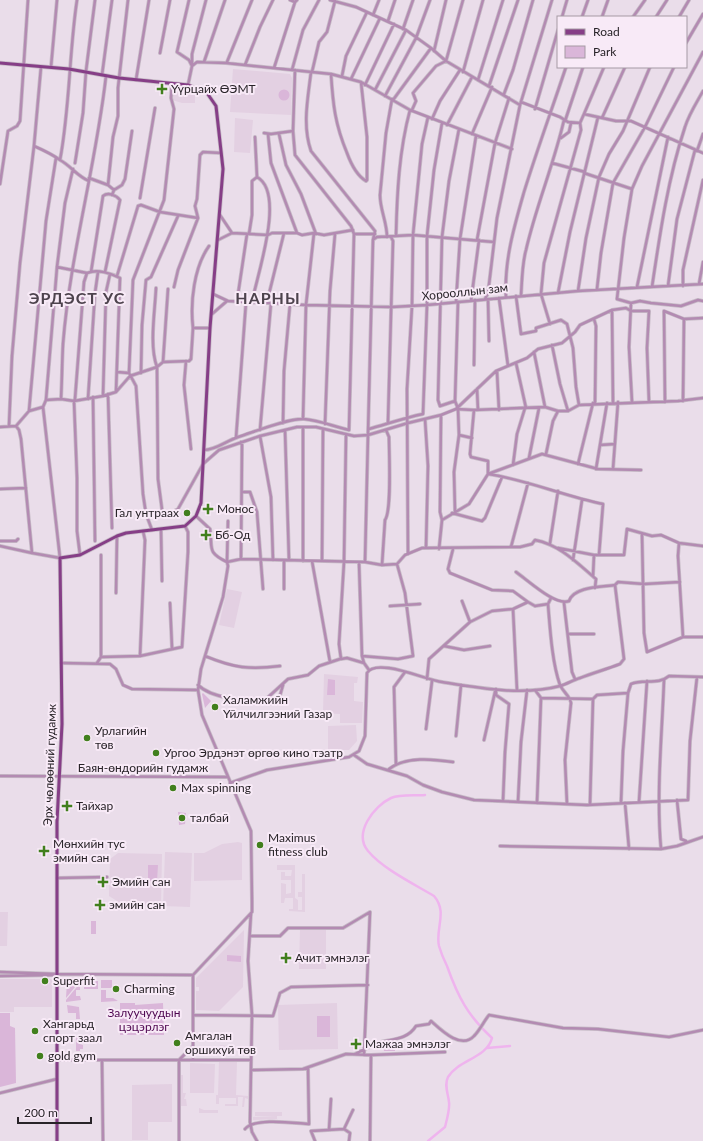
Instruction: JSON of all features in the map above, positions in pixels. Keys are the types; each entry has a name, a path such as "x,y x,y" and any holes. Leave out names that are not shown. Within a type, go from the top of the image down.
{"main road":[{"path":"0,63 69,69 119,78 188,85 207,93 214,102 218,114 223,169 210,328 201,503 196,516 185,526 117,536 80,555 60,558"},
{"name":"Эрх чөлөөний гудамж","path":"57,1141 57,878 59,776 62,724 60,663 60,558"}],"street":[{"path":"0,184 8,131 17,126 20,122 28,0"},
{"path":"51,67 57,0"},
{"path":"60,160 69,96 69,69 77,0"},
{"path":"75,164 83,113 86,71 95,0"},
{"path":"62,399 63,344 73,270 102,114 104,75 112,0"},
{"path":"108,185 113,137 118,116 119,78 128,0"},
{"path":"136,80 149,0"},
{"path":"160,53 170,0"},
{"path":"189,0 177,52 189,60 192,66"},
{"path":"188,85 192,66 192,54 206,0"},
{"path":"204,62 225,0"},
{"path":"226,63 252,0"},
{"path":"245,65 260,27 273,0"},
{"path":"274,68 296,1 290,0"},
{"path":"204,450 213,450 217,446 236,438 283,423 303,419 349,430 354,234 353,230 329,197 297,159 293,131 293,70 303,30 319,0"},
{"path":"330,0 344,1 394,24 431,48 446,61 463,72 520,104 551,113 565,121 580,123"},
{"path":"373,15 379,0"},
{"path":"388,21 395,0"},
{"path":"375,90 404,30 413,0"},
{"path":"385,96 416,38 430,0"},
{"path":"434,51 446,0"},
{"path":"396,236 397,183 404,132 411,110 416,101 413,93 436,66 446,61 463,0"},
{"path":"463,72 483,0"},
{"path":"478,80 503,0"},
{"path":"472,134 491,87 518,0"},
{"path":"504,94 513,70 533,0"},
{"path":"489,341 486,299 497,218 520,104 552,0"},
{"path":"562,16 567,0"},
{"path":"582,16 588,0"},
{"path":"602,16 608,0"},
{"path":"634,16 645,0"},
{"path":"657,16 667,0"},
{"path":"680,16 690,0"},
{"path":"335,1 328,32 319,42 312,72 306,117 307,138 311,151 373,228 375,234 373,240 370,306 371,358 365,562"},
{"path":"342,76 346,56 367,12"},
{"path":"687,41 703,14"},
{"path":"351,79 380,18"},
{"path":"366,85 394,24"},
{"path":"535,109 557,33"},
{"path":"387,237 387,229 380,203 380,195 386,133 393,100 431,48"},
{"path":"703,52 632,189 624,238 617,299 631,303 640,300 651,304 681,306 698,300 703,301"},
{"path":"192,66 197,62 226,63 342,76 361,82 411,110 512,149"},
{"path":"9,426 12,356 17,294 34,146 41,66"},
{"path":"506,297 506,269 513,230 535,156 566,68"},
{"path":"521,296 525,252 583,68"},
{"path":"550,324 541,294 544,263 581,130 580,123 604,68"},
{"path":"558,293 584,172 600,118 625,68"},
{"path":"578,291 586,238 599,177 609,154 623,131 650,68"},
{"path":"597,289 601,253 614,182 645,127 674,68"},
{"path":"432,119 440,101 460,70"},
{"path":"331,74 333,108 337,130 356,172 366,181 367,137 361,82"},
{"path":"447,125 472,77"},
{"path":"152,530 146,514 143,494 136,386 130,375 133,280 164,200 174,109 171,98 172,83"},
{"path":"652,287 667,196 680,144 685,125 703,91"},
{"path":"471,301 478,240 495,143 509,98"},
{"path":"140,198 155,108"},
{"path":"584,114 600,118 632,121 680,144 703,153"},
{"path":"408,554 407,389 412,306 413,236 422,144 428,117"},
{"path":"561,138 568,132 571,122"},
{"path":"369,429 383,426 388,422 423,414 427,305 427,236 434,170 442,123"},
{"path":"455,401 440,406 438,400 442,237 459,129"},
{"path":"112,195 114,190 122,185 125,179 132,131"},
{"path":"264,133 279,134 293,131"},
{"path":"268,134 272,168 297,233"},
{"path":"279,134 286,165 301,194 315,234 306,305 303,419"},
{"path":"668,286 677,219 696,151 703,134"},
{"path":"454,512 454,472 459,436 455,401 460,239 476,136"},
{"path":"252,302 268,235 269,194 261,179 257,176 255,137"},
{"path":"637,287 668,137"},
{"path":"34,146 60,160 73,169 79,177 108,185 114,190"},
{"path":"174,287 178,270 198,218 195,206 197,199 200,155 203,152 222,153"},
{"path":"29,411 46,221 56,158"},
{"path":"552,162 632,189"},
{"path":"0,546 60,558 42,407 46,400 57,267 65,203 73,169"},
{"path":"237,301 252,215 252,181 257,176"},
{"path":"683,286 683,270 703,180"},
{"path":"91,272 103,196 112,195 120,200 105,272"},
{"path":"117,276 137,207 141,206 178,216 198,218"},
{"path":"220,214 232,233"},
{"path":"141,373 142,325 146,280 151,277 178,216"},
{"path":"218,240 232,233 268,235 272,233 297,233 302,235 335,234 337,232 353,230"},
{"path":"267,302 284,233"},
{"path":"326,424 329,305 335,234"},
{"path":"354,234 375,234"},
{"path":"373,240 391,236 427,236 494,242"},
{"path":"388,422 392,307 393,241 391,236"},
{"path":"117,372 130,375 141,373 157,367 163,362 186,361 191,359 195,281 209,246"},
{"path":"699,284 703,262"},
{"path":"57,267 87,274 91,272 105,272 120,278 116,392"},
{"path":"88,399 95,293 98,272"},
{"path":"80,555 77,531 77,478 74,401 76,399 84,282 87,274"},
{"path":"103,396 106,292 110,274"},
{"name":"Хорооллын зам","path":"213,294 228,301 392,307 441,304 597,289 703,284"},
{"path":"156,288 154,360 157,367 158,479 163,517 178,509 203,464 218,450 297,426 316,427 323,430 338,432 346,436 368,435 441,415 457,408 496,371 527,358 538,349 562,343 580,325 612,310 626,308 630,311 649,311 647,348 649,402"},
{"path":"163,362 168,289"},
{"path":"516,296 521,334 536,331 536,328 562,320 567,324 573,348 579,405"},
{"path":"499,298 508,366"},
{"path":"474,365 475,300"},
{"path":"212,314 228,301"},
{"path":"236,438 246,302"},
{"path":"260,430 271,303"},
{"path":"631,303 629,347 632,402"},
{"path":"283,423 284,371 290,304"},
{"path":"612,310 613,402"},
{"path":"665,402 664,311 684,319 703,318"},
{"path":"578,464 594,403 596,326 594,319"},
{"path":"683,401 684,319"},
{"path":"193,328 210,328"},
{"path":"552,345 560,384 568,411"},
{"path":"534,352 545,407"},
{"path":"186,361 184,385 191,449"},
{"path":"513,465 517,434 526,408 516,363"},
{"path":"496,371 500,410"},
{"path":"46,400 62,399 74,401 103,396 116,392 130,375"},
{"path":"442,520 469,504 488,474 488,461 471,457 470,454 478,389"},
{"path":"108,394 112,528"},
{"path":"93,397 95,541"},
{"path":"457,408 500,410 545,407 558,411 568,411 579,405 594,403 665,402 703,398"},
{"path":"613,469 618,402"},
{"path":"596,469 607,403"},
{"path":"0,426 16,426 29,411 42,407"},
{"path":"529,458 539,408"},
{"path":"546,454 558,411"},
{"path":"439,548 442,520 440,512 441,415"},
{"path":"425,420 428,466 426,548"},
{"path":"288,422 289,429"},
{"path":"16,426 19,430 32,553"},
{"path":"303,561 304,427"},
{"path":"285,430 288,560"},
{"path":"322,561 323,430"},
{"path":"382,565 385,520 388,516 389,437 386,430"},
{"path":"260,436 271,497 273,560"},
{"path":"341,659 339,644 344,562 346,436"},
{"path":"459,436 472,438"},
{"path":"241,442 241,559"},
{"path":"600,445 615,444"},
{"path":"488,474 529,458 546,454 556,459 596,469 641,470"},
{"path":"488,474 558,491 582,500 603,504 599,555"},
{"path":"454,512 482,521 485,518 502,477"},
{"path":"511,547 528,484"},
{"path":"0,489 26,488"},
{"path":"550,543 558,491"},
{"path":"242,492 250,492 256,507 263,589"},
{"path":"573,560 582,500"},
{"path":"196,516 210,529 210,547 214,555 227,562 241,559 365,562 382,565 397,564 408,554 426,548 453,549 526,546 532,544 534,540 594,555 624,555 626,529 652,536 661,535 679,542 703,546"},
{"path":"228,521 228,572 223,597 198,685 198,690 202,715 250,831 252,912 248,968 252,1015 250,1125 252,1134 257,1141"},
{"path":"101,657 140,656 172,648 180,648 183,641 188,552 188,532 185,526"},
{"path":"161,530 162,581"},
{"path":"140,656 145,540 143,531"},
{"path":"642,534 644,633 647,652 683,637 703,637"},
{"path":"116,593 117,536"},
{"path":"0,541 16,541 18,539"},
{"path":"679,542 678,556 683,637"},
{"path":"558,547 596,579 595,588"},
{"path":"453,549 448,569 450,573 492,590 512,591 535,606 548,604"},
{"path":"98,663 101,657 102,555"},
{"path":"593,577 594,555"},
{"path":"284,560 284,588"},
{"path":"312,561 330,662"},
{"path":"359,562 362,656 364,663 369,670"},
{"path":"362,656 400,659 412,656 407,605 397,564"},
{"path":"516,572 551,598 559,599 564,603 572,672 575,679"},
{"path":"564,603 569,601 571,596 578,592 615,585 618,582 644,584 680,582"},
{"path":"230,783 267,770 323,763 354,755 362,745 364,736 367,673 369,670 379,666 427,679 461,685 496,689 534,690 560,686 575,679 620,664 623,662 615,585"},
{"path":"551,598 548,604 551,636 560,686 570,698 565,760 567,804"},
{"path":"462,600 470,622"},
{"path":"170,602 172,648"},
{"path":"427,679 429,660 470,622 492,611 512,609 528,602"},
{"path":"390,606 420,604"},
{"path":"512,609 517,690"},
{"path":"568,634 594,634"},
{"path":"444,646 464,650 490,646"},
{"path":"206,656 235,667 262,668 280,666"},
{"path":"253,701 265,700 288,679 308,675 319,666 330,662 347,658 364,663"},
{"path":"60,663 98,663 114,665 123,685 128,688 198,690"},
{"path":"396,764 394,687 404,672"},
{"path":"621,803 623,751 628,693 631,684 664,680 669,676 703,677"},
{"path":"354,755 367,764 389,769 453,795 474,800 567,804 639,803 688,800 690,741 697,677"},
{"path":"426,729 432,680"},
{"path":"661,848 659,766 664,680"},
{"path":"639,803 647,681"},
{"path":"198,685 204,691 216,694 275,704 279,699 284,682"},
{"path":"456,736 461,685"},
{"path":"484,740 496,689"},
{"path":"496,689 496,695 509,704 503,801"},
{"path":"518,802 521,742 528,690"},
{"path":"534,690 541,698 537,803"},
{"path":"541,698 593,699 597,695 628,693"},
{"path":"590,804 593,699"},
{"path":"389,769 396,764 430,759 453,762"},
{"name":"Баян-өндорийн гудамж","path":"0,776 228,777"},
{"path":"677,800 681,839 687,842"},
{"path":"625,803 629,849"},
{"path":"500,846 629,849 661,848 677,846 703,837"},
{"path":"57,878 107,877"},
{"path":"193,1060 193,975 252,912"},
{"path":"250,936 280,936 288,928 343,928 370,912 364,1055"},
{"path":"0,972 193,975"},
{"path":"0,976 53,976 57,974"},
{"path":"193,1015 273,1016 280,994 290,987 368,985"},
{"path":"355,1054 381,1042 400,1039 413,1031 416,1026 429,1024 431,1021 447,1035 464,1040 473,1038 489,1015 563,1028 598,1029 671,1037 703,1030"},
{"path":"179,1141 179,1060 193,1046"},
{"path":"251,1070 292,1070 308,1068 338,1056 355,1054 371,1055 445,1052"},
{"path":"370,1141 371,1055"},
{"path":"58,1060 251,1060"},
{"path":"102,1061 103,1141"},
{"path":"308,1068 309,1124 315,1141"},
{"path":"0,1093 57,1079"},
{"path":"329,1130 331,1099"},
{"path":"344,1129 353,1110"},
{"path":"245,1129 250,1125 261,1122 309,1124"},
{"path":"311,1131 344,1129 350,1133 349,1141"}],"shaded area":[{"path":"233,69 290,74 292,78 291,115 230,112"},
{"path":"181,90 195,93 195,103 182,103 172,100 172,91"},
{"path":"235,118 253,120 250,153 234,152"},
{"path":"227,589 242,592 234,628 219,625"},
{"path":"324,674 358,677 357,683 354,683 354,701 363,702 362,723 340,723 340,714 323,713"},
{"path":"356,725 357,741 349,750 328,750 328,726"},
{"path":"242,843 242,880 194,881 194,853 204,853 222,844"},
{"path":"165,852 192,853 190,907 163,906"},
{"path":"118,853 162,854 161,907 117,906 117,901 109,896 110,859"},
{"path":"277,865 295,865 295,898 298,900 298,910 302,910 302,897 298,897 298,892 302,892 302,874 305,874 305,912 289,911 289,909 293,909 293,898 285,898 284,903 281,903 281,883 286,884 286,894 291,893 291,880 281,880 281,872 285,872 285,876 291,876 292,870 277,870"},
{"path":"0,912 8,912 7,946 0,946"},
{"path":"300,929 326,929 326,969 299,969"},
{"path":"244,930 243,987 219,1011 196,1010 196,991 199,991 199,987 196,987 196,978"},
{"path":"0,979 52,979 52,1007 14,1007 14,1012 0,1012"},
{"path":"337,1003 338,1049 279,1050 278,1005"},
{"path":"220,1045 236,1047 235,1052 222,1052"},
{"path":"219,1062 237,1062 236,1095 248,1096 248,1099 245,1098 244,1107 242,1107 243,1097 238,1097 238,1106 225,1106 225,1104 236,1104 236,1098 219,1098 219,1104 216,1104 216,1095 218,1095"},
{"path":"190,1063 215,1064 214,1093 190,1093"},
{"path":"180,1075 183,1075 183,1093 186,1093 184,1099 186,1099 187,1106 181,1106"},
{"path":"172,1084 172,1122 148,1122 148,1140 132,1140 132,1085"},
{"path":"199,1108 204,1110 218,1110 218,1113 199,1113"},
{"path":"255,1112 282,1112 282,1116 277,1116 277,1119 253,1120 253,1117 275,1116 255,1116"}],"green space":[{"path":"282,90 286,90 288,91 288,99 282,100 279,97 279,93"},
{"path":"328,679 335,680 335,695 327,695"},
{"path":"203,693 211,701 205,708 202,694"},
{"name":"талбай","path":"178,812 186,813 185,824 179,825"},
{"path":"148,865 158,865 157,881 148,881"},
{"path":"91,921 96,921 96,934 91,934"},
{"path":"227,955 241,956 241,962 227,961"},
{"path":"101,980 112,980 112,988 101,988"},
{"path":"67,981 80,981 66,998"},
{"path":"84,981 98,981 98,989 84,989"},
{"path":"80,983 80,990 76,990 76,996 80,996 81,1000 66,1002 66,1000"},
{"path":"101,990 106,990 106,998 113,998 118,1001 101,1002"},
{"name":"Залуучуудын цэцэрлэг","path":"120,1003 135,1003 135,1005 163,1003 164,1035 120,1035"},
{"path":"67,1005 79,1007 80,1019 76,1019 76,1013 68,1013"},
{"path":"0,1013 10,1013 10,1026 15,1028 16,1083 0,1087"},
{"path":"317,1016 330,1016 330,1037 317,1037"},
{"path":"76,1037 82,1037 80,1044 83,1045 83,1049 80,1049 80,1051 76,1051"},
{"path":"383,1045 395,1045 395,1051 384,1051"}],"waterway":[{"path":"425,795 399,796 391,798 378,807 364,828 364,844 374,858 399,876 434,896 438,902 441,914 438,933 439,946 455,987 470,1014 492,1038 489,1045 479,1055 458,1067 448,1077 446,1086 449,1108 445,1127 428,1141"},
{"path":"487,1048 510,1046"}],"place":[{"name":"Үүрцайх ӨЭМТ","path":"162,89"},
{"name":"Монос","path":"208,509"},
{"name":"Гал унтраах","path":"187,513"},
{"name":"Бб-Од","path":"206,535"},
{"name":"Халамжийн Үйлчилгээний Газар","path":"215,707"},
{"name":"Урлагийн төв","path":"87,738"},
{"name":"Ургоо Эрдэнэт өргөө кино тэатр","path":"156,753"},
{"name":"Max spinning","path":"173,788"},
{"name":"Тайхар","path":"67,806"},
{"name":"талбай","path":"182,818"},
{"name":"Maximus fitness club","path":"260,845"},
{"name":"Мөнхийн тус эмийн сан","path":"44,851"},
{"name":"Эмийн сан","path":"103,882"},
{"name":"эмийн сан","path":"100,905"},
{"name":"Ачит эмнэлэг","path":"286,958"},
{"name":"Superfit","path":"45,981"},
{"name":"Charming","path":"116,989"},
{"name":"Хангарьд спорт заал","path":"35,1031"},
{"name":"Амгалан оршихуй төв","path":"177,1043"},
{"name":"Maжаа эмнэлэг","path":"356,1044"},
{"name":"gold gym","path":"40,1056"}],"district":[{"name":"ЭРДЭСТ УС","path":"77,298"},
{"name":"НАРНЫ","path":"268,298"}]}
